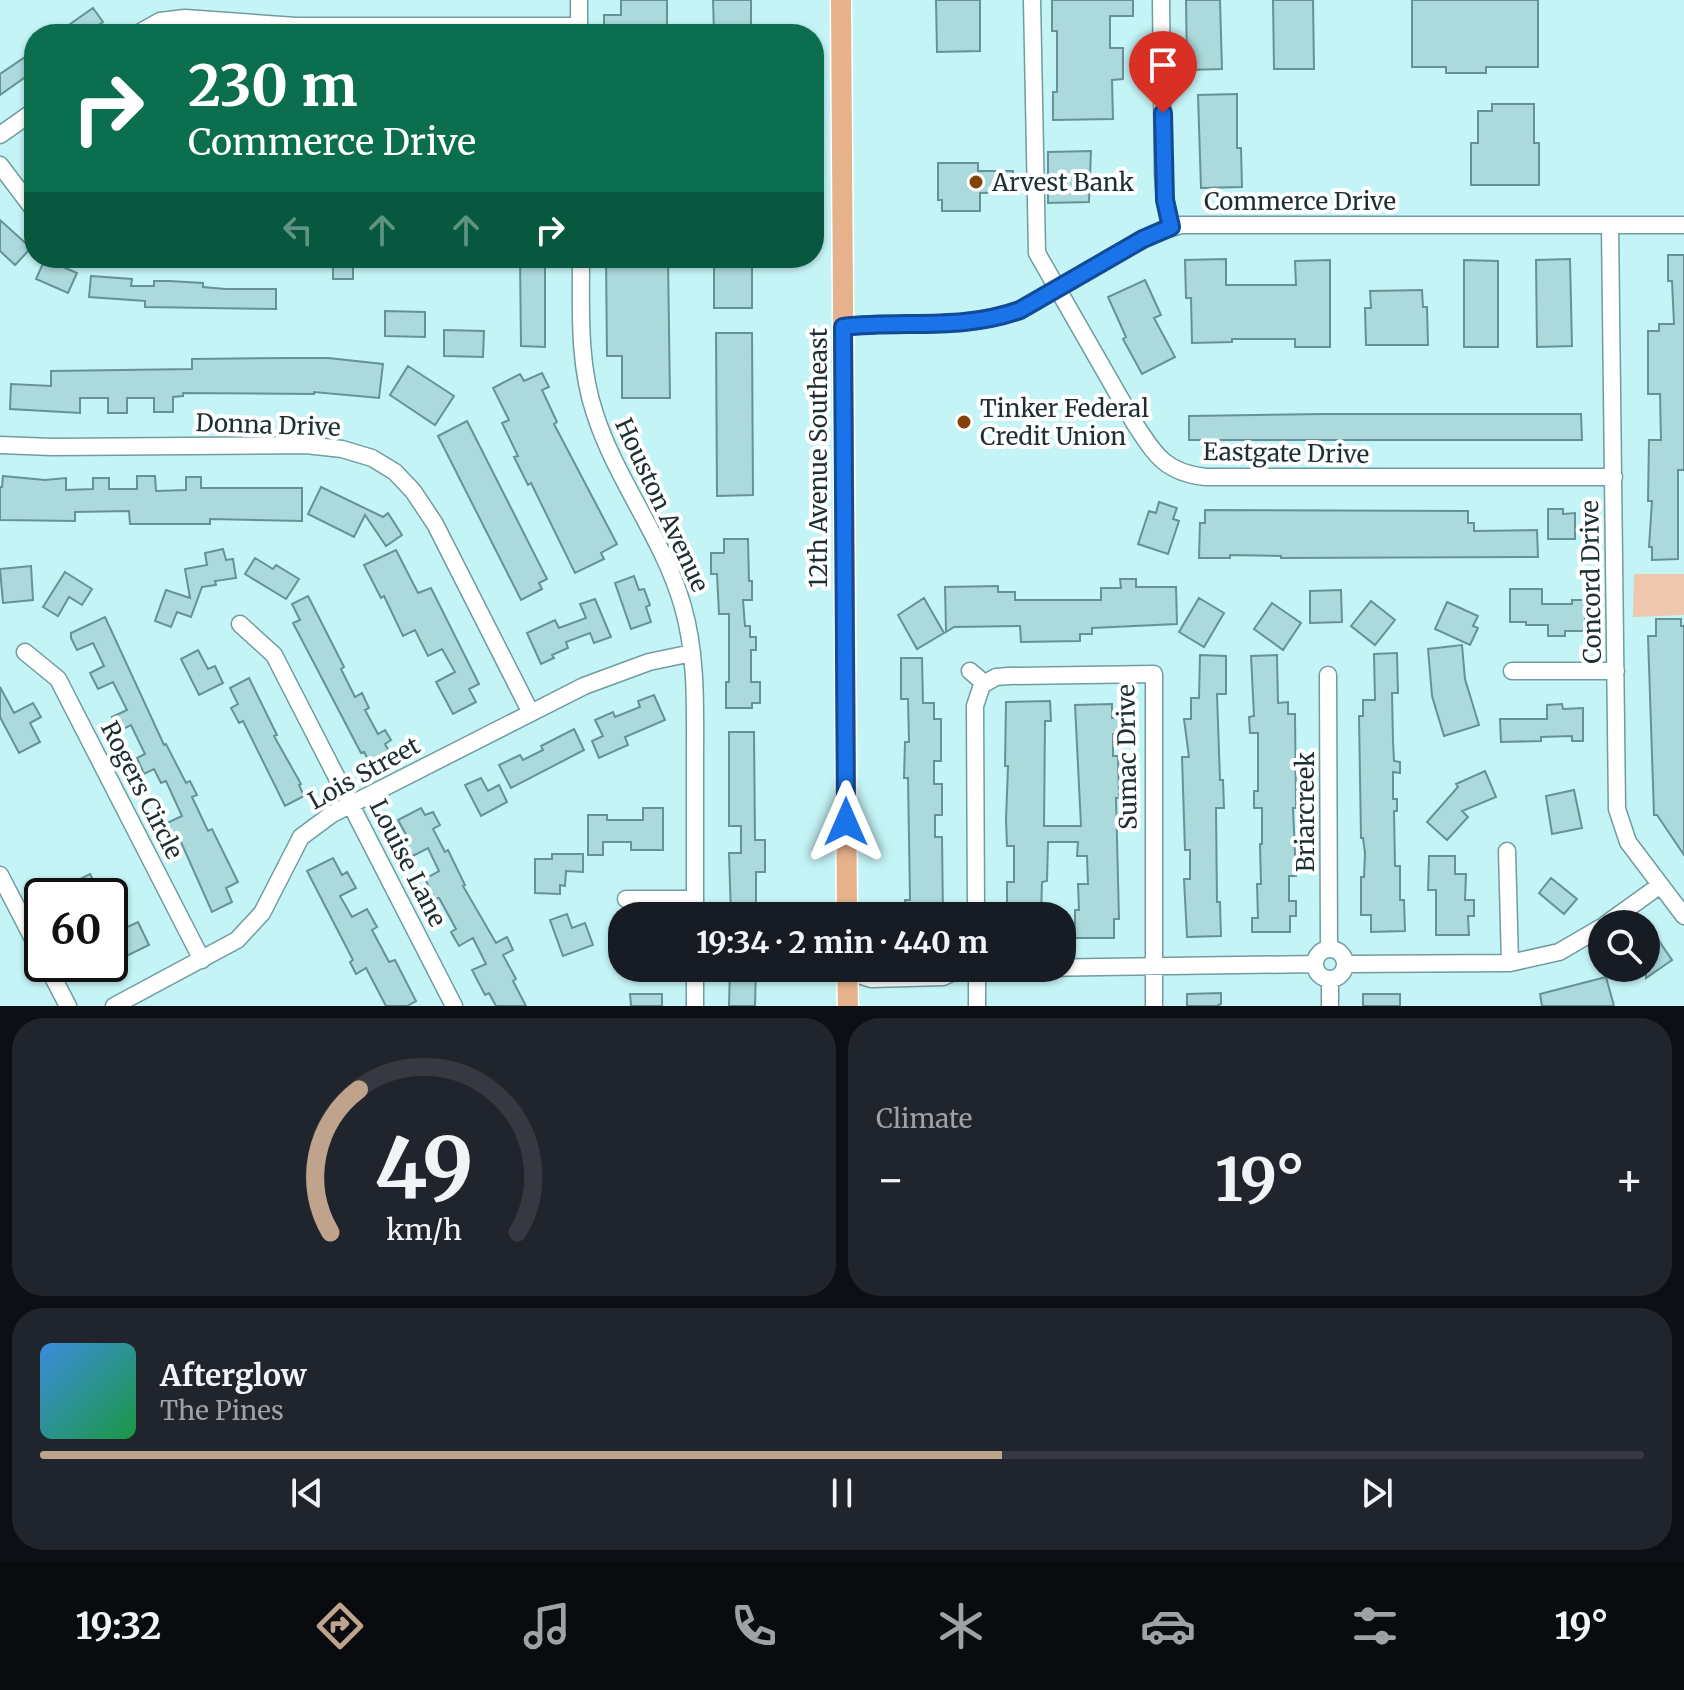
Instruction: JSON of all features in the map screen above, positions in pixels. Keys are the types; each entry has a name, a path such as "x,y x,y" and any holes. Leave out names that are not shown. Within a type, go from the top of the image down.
{"main road":[{"name":"12th Avenue Southeast","path":"841,0 847,902"},
{"path":"848,1006 849,982"}],"street":[{"path":"579,0 579,24"},
{"name":"Eastgate Drive","path":"1032,0 1037,253 1151,448 1172,469 1184,474 1222,478 1614,477"},
{"path":"1161,0 1163,174 1171,227"},
{"path":"155,24 185,18 268,24"},
{"path":"0,135 24,118"},
{"path":"0,165 24,197"},
{"name":"Commerce Drive","path":"843,327 987,321 1020,310 1143,239 1171,227 1207,224 1684,225"},
{"name":"Concord Drive","path":"1610,226 1617,809 1628,842 1684,916"},
{"name":"Houston Avenue","path":"581,268 583,364 590,399 607,446 677,587 692,653 695,683 695,902"},
{"name":"Donna Drive","path":"0,445 306,445 342,449 372,458 395,472 422,502 531,713"},
{"name":"Louise Lane","path":"240,624 274,655 454,1006"},
{"name":"Rogers Circle","path":"25,652 58,679 202,960"},
{"name":"Lois Street","path":"114,1006 227,948 255,924 301,837 351,803 584,686 673,655 692,653"},
{"path":"970,671 984,683 975,706 976,902"},
{"path":"1512,671 1616,671"},
{"name":"Sumac Drive","path":"984,683 1008,676 1154,674 1154,1006"},
{"name":"Briarcreek","path":"1328,675 1329,949"},
{"path":"1507,851 1510,963"},
{"path":"0,875 24,921"},
{"path":"1625,910 1659,886"},
{"path":"626,899 649,902"},
{"path":"1345,964 1510,963 1559,952 1588,935"},
{"path":"1329,949 1341,954 1345,964 1340,975 1330,979 1318,974 1315,964 1319,953 1329,949"},
{"path":"1076,967 1315,964"},
{"path":"1330,979 1330,1006"},
{"path":"55,982 68,1006"},
{"path":"695,982 695,1006"},
{"path":"977,982 977,1006"}],"shaded area":[{"path":"1634,574 1684,574 1684,615 1633,617"}],"building":[{"path":"621,0 667,0 667,24 604,24 604,15 621,15"},
{"path":"713,0 751,0 751,24 714,24"},
{"path":"936,0 980,0 980,51 937,52"},
{"path":"1052,0 1133,0 1133,16 1110,16 1110,48 1123,48 1123,79 1112,80 1113,119 1053,120 1053,92 1057,92 1057,31 1052,31"},
{"path":"1186,0 1220,0 1222,69 1187,70"},
{"path":"1273,0 1313,0 1314,69 1274,69"},
{"path":"1412,0 1538,0 1538,67 1486,67 1486,73 1446,73 1446,67 1412,67"},
{"path":"93,8 103,22 100,24 70,24"},
{"path":"24,58 24,78 0,95 0,74"},
{"path":"1237,94 1237,148 1241,148 1242,187 1201,188 1198,95"},
{"path":"1492,104 1534,104 1534,143 1539,143 1539,185 1471,185 1471,143 1478,143 1478,111 1492,111"},
{"path":"1091,151 1089,202 1048,203 1048,152"},
{"name":"Arvest Bank","path":"938,163 978,163 978,171 1013,171 1013,192 980,193 980,211 942,211 942,200 938,200"},
{"path":"0,220 24,242 24,255 15,265 0,251"},
{"path":"1668,255 1684,255 1684,470 1678,470 1678,559 1652,560 1652,547 1649,547 1652,501 1648,501 1649,440 1661,440 1660,394 1648,394 1648,331 1659,331 1659,324 1674,324"},
{"path":"1226,259 1226,285 1296,285 1295,261 1330,260 1330,347 1295,347 1295,339 1232,339 1232,342 1192,343 1191,298 1186,298 1185,260"},
{"path":"1570,259 1572,346 1537,347 1536,260"},
{"path":"1464,260 1498,261 1498,347 1464,347"},
{"path":"41,268 66,268 77,273 68,293 36,279"},
{"path":"333,268 353,268 353,279 333,279"},
{"path":"520,268 545,268 545,347 521,346"},
{"path":"606,268 668,268 670,398 622,398 622,356 607,356"},
{"path":"714,268 752,268 752,308 714,308"},
{"path":"91,276 132,279 131,286 154,286 154,281 169,281 203,283 203,287 225,289 276,289 276,309 145,307 145,301 89,297"},
{"path":"1145,280 1161,315 1154,318 1175,357 1142,374 1123,339 1126,337 1108,297"},
{"path":"1422,290 1423,307 1427,307 1428,345 1366,345 1365,308 1371,308 1370,291"},
{"path":"385,311 425,312 425,337 385,336"},
{"path":"444,330 484,331 483,357 444,356"},
{"path":"716,333 752,333 753,495 717,496"},
{"path":"328,358 383,364 379,398 314,392 183,393 183,396 173,397 173,412 154,412 154,398 127,398 127,413 108,413 108,398 80,398 80,413 10,409 11,384 51,386 51,371 192,369 192,359"},
{"path":"408,366 454,396 435,425 390,395"},
{"path":"542,373 549,387 542,390 557,422 554,424 617,544 601,553 604,559 575,573 531,483 528,485 514,457 518,456 502,423 509,420 493,388 520,374 524,381"},
{"path":"1581,414 1582,440 1189,440 1189,416"},
{"path":"467,421 547,579 539,583 542,589 521,600 438,436"},
{"path":"3,476 45,480 66,478 66,490 93,489 93,478 109,478 109,489 137,489 137,476 155,476 156,491 186,490 186,477 201,477 201,488 302,488 302,521 210,519 210,524 130,524 129,511 75,512 75,521 0,520"},
{"path":"321,487 383,517 388,513 402,535 386,546 365,515 354,537 308,514"},
{"path":"1159,502 1177,508 1173,519 1179,521 1168,554 1138,544 1149,511 1156,513"},
{"path":"1548,509 1563,509 1563,514 1575,513 1575,539 1548,539"},
{"path":"1205,510 1468,511 1468,523 1474,523 1474,531 1537,530 1538,557 1281,558 1230,555 1230,558 1199,558 1200,523 1205,523"},
{"path":"724,539 748,539 752,600 743,600 745,626 750,626 750,637 756,637 756,650 751,650 751,682 760,682 760,703 752,703 752,708 726,708 729,614 719,614 717,574 711,574 711,553 724,553"},
{"path":"223,549 226,560 233,559 236,578 215,581 216,585 202,587 191,617 177,612 171,627 155,621 166,590 190,598 185,569 207,565 205,553"},
{"path":"396,550 418,593 431,588 479,684 469,689 476,702 453,714 436,682 455,672 442,649 428,656 415,630 403,636 384,596 381,598 364,565"},
{"path":"255,558 273,569 276,565 299,579 286,599 245,574"},
{"path":"31,566 33,600 3,603 0,569"},
{"path":"65,572 92,589 82,605 69,597 58,616 43,607"},
{"path":"634,576 639,590 644,589 650,605 646,607 651,622 631,629 615,583"},
{"path":"1120,579 1136,579 1136,587 1176,587 1177,624 1092,628 1092,634 1080,634 1080,641 1021,642 1020,626 954,627 946,632 945,587 998,586 998,592 1015,592 1015,600 1101,600 1101,588 1121,588"},
{"path":"1510,589 1542,589 1542,604 1572,604 1572,600 1585,600 1585,631 1565,631 1565,636 1548,636 1548,625 1510,622"},
{"path":"1341,590 1342,622 1310,623 1310,591"},
{"path":"308,596 344,667 341,669 355,697 362,693 369,708 365,710 378,734 385,730 391,740 385,744 392,757 373,768 364,752 361,753 293,623 300,620 292,604"},
{"path":"924,598 944,633 917,649 898,615"},
{"path":"1199,598 1224,613 1204,647 1179,632"},
{"path":"595,599 611,637 594,643 590,633 566,642 568,648 541,664 527,633 555,620 559,628 586,618 580,604"},
{"path":"1371,601 1395,620 1375,645 1351,626"},
{"path":"1447,602 1478,616 1473,626 1478,628 1470,645 1435,629"},
{"path":"1272,603 1301,623 1283,650 1254,629"},
{"path":"105,617 164,745 186,783 190,781 197,795 192,797 208,831 212,829 238,882 226,888 232,902 212,912 177,833 173,835 167,823 182,816 166,781 161,783 154,769 144,774 137,758 145,754 131,725 119,731 112,717 127,710 113,682 98,689 90,673 104,666 93,643 77,650 71,638 71,633"},
{"path":"1656,619 1681,619 1681,626 1684,626 1684,855 1654,815 1648,636 1656,636"},
{"path":"1462,645 1465,679 1479,725 1444,736 1432,696 1428,649"},
{"path":"198,650 208,669 215,666 223,683 199,695 181,659"},
{"path":"1397,653 1398,693 1392,693 1393,741 1394,761 1400,762 1400,773 1393,772 1393,799 1397,799 1397,811 1394,811 1395,866 1400,866 1400,900 1404,900 1405,931 1371,932 1371,915 1361,915 1361,877 1364,877 1365,853 1361,838 1359,716 1363,716 1363,700 1375,700 1374,654"},
{"path":"1200,655 1226,656 1226,694 1217,694 1224,808 1216,808 1217,902 1220,902 1221,936 1187,937 1184,879 1190,879 1190,850 1185,850 1182,757 1189,757 1184,719 1191,719 1191,698 1199,698"},
{"path":"1277,655 1278,703 1288,702 1288,714 1295,714 1296,808 1293,808 1296,876 1289,876 1289,901 1296,901 1296,916 1290,916 1290,932 1252,932 1252,918 1258,918 1257,884 1261,884 1262,808 1254,808 1254,791 1258,791 1258,733 1250,733 1249,717 1254,716 1251,656"},
{"path":"901,658 922,658 923,703 934,703 934,719 941,719 941,761 934,761 934,784 942,784 942,815 935,815 935,837 942,837 943,902 905,902 910,900 908,778 904,778 905,742 909,742 908,699 901,699"},
{"path":"249,678 277,735 274,736 301,784 304,796 285,806 243,721 239,723 231,708 238,704 230,688"},
{"path":"0,687 14,713 33,703 41,717 30,723 40,742 19,753 0,717"},
{"path":"654,695 665,720 625,737 628,745 599,758 592,741 603,736 595,720 613,712 615,717 640,707 638,701"},
{"path":"1050,701 1051,721 1045,721 1044,826 1081,826 1075,705 1112,704 1112,718 1119,718 1120,733 1113,734 1113,756 1118,756 1119,798 1116,798 1119,919 1114,919 1114,938 1076,938 1078,884 1088,884 1087,856 1077,856 1078,842 1048,842 1047,881 1042,882 1041,902 1007,902 1007,882 1014,882 1014,846 1007,846 1006,702"},
{"path":"1562,704 1563,709 1583,708 1583,741 1572,741 1572,736 1501,742 1500,719 1547,719 1547,705"},
{"path":"574,729 584,750 511,788 499,765 520,755 523,760 543,750 541,746"},
{"path":"729,732 754,732 755,840 765,840 765,872 756,872 756,902 731,902 729,853 741,853 741,826 729,826"},
{"path":"1485,771 1496,797 1462,811 1468,817 1447,840 1427,822 1458,787 1456,784"},
{"path":"481,778 488,791 499,785 507,802 481,816 465,785"},
{"path":"1574,790 1582,828 1552,834 1546,796"},
{"path":"421,808 425,815 433,812 440,825 433,829 445,852 448,850 463,886 496,943 507,937 513,950 503,955 526,1006 496,1006 489,993 485,995 472,970 486,964 473,938 459,946 451,932 456,929 425,879 439,871 428,848 413,856 407,844 410,842 398,820"},
{"path":"643,808 663,808 663,850 631,850 631,842 603,842 603,855 588,855 588,815 607,815 607,820 643,820"},
{"path":"552,854 583,854 583,872 566,871 565,886 560,885 560,894 535,893 535,859 552,859"},
{"path":"1429,856 1455,856 1455,874 1466,874 1465,900 1474,900 1474,916 1468,916 1469,935 1436,935 1436,890 1428,890"},
{"path":"333,858 342,875 347,872 356,888 340,896 352,917 367,909 377,927 372,930 389,962 395,960 416,1001 407,1006 386,1006 366,968 356,974 350,962 353,960 307,871"},
{"path":"1551,878 1577,899 1564,914 1539,893"},
{"path":"567,914 572,928 585,923 593,945 563,956 550,920"},
{"path":"138,922 149,945 128,955 128,927"},
{"path":"1660,942 1672,960 1660,968"},
{"path":"730,982 756,982 755,1006 729,1006"},
{"path":"1588,982 1607,982 1614,1006 1542,1006 1540,994"},
{"path":"1221,993 1221,1004 1217,1006 1187,1006 1187,994"},
{"path":"630,994 662,994 662,1006 631,1006"},
{"path":"1363,994 1400,994 1400,1006 1363,1006"}],"place":[{"name":"Arvest Bank","path":"976,182"},
{"name":"Tinker Federal Credit Union","path":"964,422"}],"route":[{"path":"846,822 843,327 967,323 998,318 1020,310 1143,239 1171,227 1163,174 1163,113"}]}
